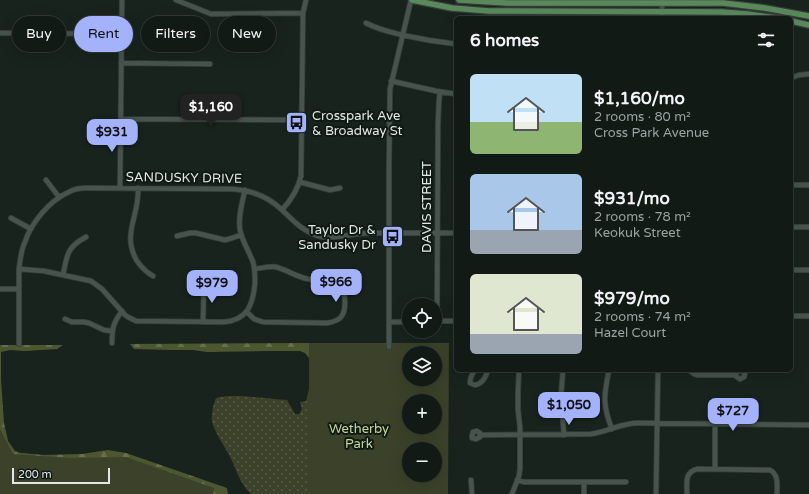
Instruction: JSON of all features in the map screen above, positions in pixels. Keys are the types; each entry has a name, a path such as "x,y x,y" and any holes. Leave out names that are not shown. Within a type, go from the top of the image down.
{"main road":[{"path":"412,0 452,8 489,11 722,12 762,16"},
{"path":"459,0 507,3 723,3 747,5 809,16"},
{"path":"793,21 809,25"}],"street":[{"path":"122,0 122,16"},
{"path":"176,0 211,14 303,13"},
{"path":"282,210 294,196 300,182 303,13 306,0"},
{"path":"389,347 390,89 402,35 412,0"},
{"path":"662,2 662,16"},
{"path":"366,23 402,35 436,42 454,44"},
{"path":"0,33 74,34"},
{"path":"120,188 121,52"},
{"path":"121,62 210,64"},
{"path":"793,77 809,74"},
{"path":"391,81 454,94"},
{"name":"DAVIS STREET","path":"437,298 438,124 440,92"},
{"path":"121,119 302,120"},
{"path":"46,180 59,197"},
{"path":"300,182 330,190 340,188"},
{"path":"793,185 809,185"},
{"name":"SANDUSKY DRIVE","path":"19,344 19,269 24,243 31,229 42,213 59,197 80,188 245,190 267,198 301,228 318,236 331,237 360,233 389,232 454,232"},
{"path":"138,188 138,202 130,232 131,244 140,265 146,272 153,276"},
{"path":"19,269 35,270 86,279 95,283 102,289 128,318 140,322 230,322 247,312 254,294 255,269 241,235 240,228 240,214 245,190"},
{"path":"11,218 31,229"},
{"path":"793,227 809,227"},
{"path":"177,236 196,233 225,240 241,235"},
{"path":"63,275 71,248 86,237"},
{"path":"247,312 258,321 268,323 332,322 338,320 343,314 344,292 341,284 336,281 306,279 274,267 255,269"},
{"path":"793,270 809,270"},
{"path":"203,322 204,284"},
{"path":"0,289 19,289"},
{"path":"112,343 114,322 122,311"},
{"path":"793,316 809,316"},
{"path":"64,319 72,322 89,323 104,330 112,331"},
{"path":"442,321 454,321"},
{"path":"389,322 402,322"},
{"path":"474,372 471,376 470,383 475,385 483,380 487,372"},
{"path":"512,494 520,469 518,404 519,372"},
{"path":"563,372 561,396 564,435"},
{"path":"609,372 604,401 606,414 612,429"},
{"path":"656,494 658,372"},
{"path":"692,372 698,375 734,375"},
{"path":"480,435 596,434 628,424 657,423 809,424"},
{"path":"715,423 715,469"},
{"path":"687,494 687,478 690,473 696,469 770,470 776,476 777,494"},
{"path":"472,480 472,494"},
{"path":"517,480 524,482 626,482"},
{"path":"584,482 584,494"}],"green space":[{"path":"309,343 309,358 305,353 300,351 207,352 193,350 134,349 130,344"},
{"name":"Wetherby Park","path":"309,343 449,343 448,494 309,494"},
{"path":"0,345 63,345 57,349 25,351 10,350 1,352 4,423 8,441 15,451 44,455 82,454 108,450 126,453 227,488 228,494 197,494 16,458 0,437"},
{"path":"309,389 309,494 251,494 241,480 213,425 212,413 216,398 241,396 287,400 295,414 299,414 302,409 300,402 306,401"},
{"path":"0,429 13,454 70,458 126,457 214,488 213,494 0,494"}],"place":[{"name":"Crosspark Ave & Broadway St","path":"296,123"},
{"name":"Taylor Dr & Sandusky Dr","path":"392,237"}]}
